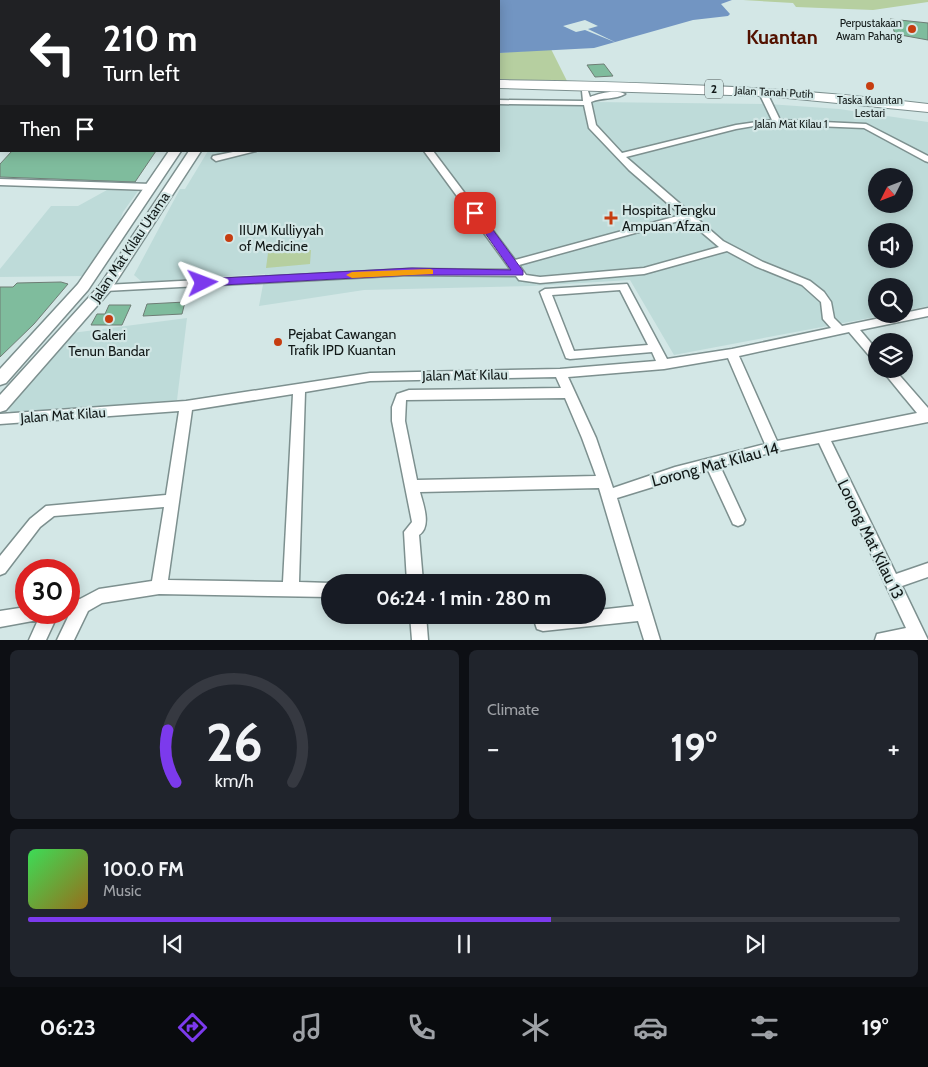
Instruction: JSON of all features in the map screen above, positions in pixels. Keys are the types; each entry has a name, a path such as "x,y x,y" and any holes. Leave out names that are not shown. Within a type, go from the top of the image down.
{"highway":[{"name":"Jalan Tanah Putih","path":"500,84 598,85 787,92 928,108"},
{"path":"598,85 595,88 598,90 640,94"},
{"name":"Jalan Tanah Putih","path":"500,92 586,99 621,94 764,97 828,102 928,115"}],"street":[{"path":"764,97 777,122"},
{"path":"500,102 586,99 592,126 620,156 713,238 728,248 813,288 826,302 829,319 840,331"},
{"name":"Jalan Mat Kilau 1","path":"620,156 748,124 777,122 866,126 928,159"},
{"name":"Jalan Mat Kilau Utama","path":"0,379 83,287 174,152"},
{"name":"Jalan Mat Kilau Utama","path":"0,406 105,288 194,152"},
{"path":"216,158 247,152"},
{"path":"429,152 524,278 531,280 644,271 728,248"},
{"path":"0,182 147,193 161,200"},
{"path":"105,288 517,268 688,216"},
{"path":"656,348 570,355 545,292 624,286 656,348 664,365"},
{"name":"Jalan Mat Kilau","path":"0,420 186,406 370,377 560,373 664,365 732,353 928,312"},
{"path":"852,328 868,347"},
{"path":"732,353 773,447"},
{"path":"560,373 589,438 607,489 652,640"},
{"path":"895,378 928,416"},
{"path":"291,588 299,388"},
{"name":"Jalan Mat Kilau","path":"411,486 397,403 401,397 409,394 568,393"},
{"path":"159,587 186,406"},
{"name":"Lorong Mat Kilau 14","path":"411,486 607,489 773,447 928,416"},
{"name":"Lorong Mat Kilau 13","path":"823,438 918,637"},
{"path":"712,462 738,520"},
{"path":"411,486 420,522 412,532 415,574"},
{"path":"0,568 34,523 51,510 172,500"},
{"path":"892,582 928,570"},
{"path":"80,605 99,596 159,587 321,590"},
{"path":"606,617 644,613"},
{"path":"0,620 15,617"},
{"path":"37,640 45,624"},
{"path":"65,640 70,624"},
{"path":"419,624 420,640"},
{"path":"883,640 918,637"}],"shaded area":[{"name":"Hospital Tengku Ampuan Afzan","path":"500,101 768,104 839,109 928,122 928,306 913,309 913,278 868,278 868,318 674,355 630,280 532,286 364,290 259,306 265,274 142,282 134,275 180,189 185,189 207,152 500,152"},
{"path":"107,190 138,191 123,212 117,229 85,276 0,277 0,269 51,206 78,206"},
{"path":"187,318 177,400 18,413 11,412 8,409 7,403 72,333"}],"green space":[{"path":"743,0 928,0 928,2 873,10 796,7 793,3"},
{"path":"551,49 567,81 500,80 500,53"},
{"path":"311,250 310,264 266,268 268,253"}],"water":[{"path":"500,0 732,0 721,4 730,14 728,16 693,20 594,48 500,53"}],"pier":[{"path":"585,20 598,26 588,29 617,43 585,30 576,32 563,26"}],"building":[{"name":"Perpustakaan Awam Pahang","path":"890,19 928,23 928,40 895,34"},
{"path":"604,64 613,76 595,77 587,65"},
{"path":"11,152 155,152 135,182 0,177 0,164"},
{"path":"61,282 68,284 34,324 0,357 0,287 13,287 17,283"},
{"path":"185,302 182,314 143,316 147,304"},
{"name":"Galeri Tenun Bandar","path":"109,305 131,305 122,325 91,325 97,314 105,314"}],"slow traffic":[{"path":"352,275 430,272"}],"place":[{"name":"Perpustakaan Awam Pahang","path":"912,29"},
{"name":"Taska Kuantan Lestari","path":"870,86"},
{"name":"Hospital Tengku Ampuan Afzan","path":"611,218"},
{"name":"IIUM Kulliyyah of Medicine","path":"229,238"},
{"name":"Galeri Tenun Bandar","path":"109,319"},
{"name":"Pejabat Cawangan Trafik IPD Kuantan","path":"278,342"}],"district":[{"name":"Kuantan","path":"782,37"}],"route":[{"path":"203,283 412,272 519,273 514,263 475,213"}]}
